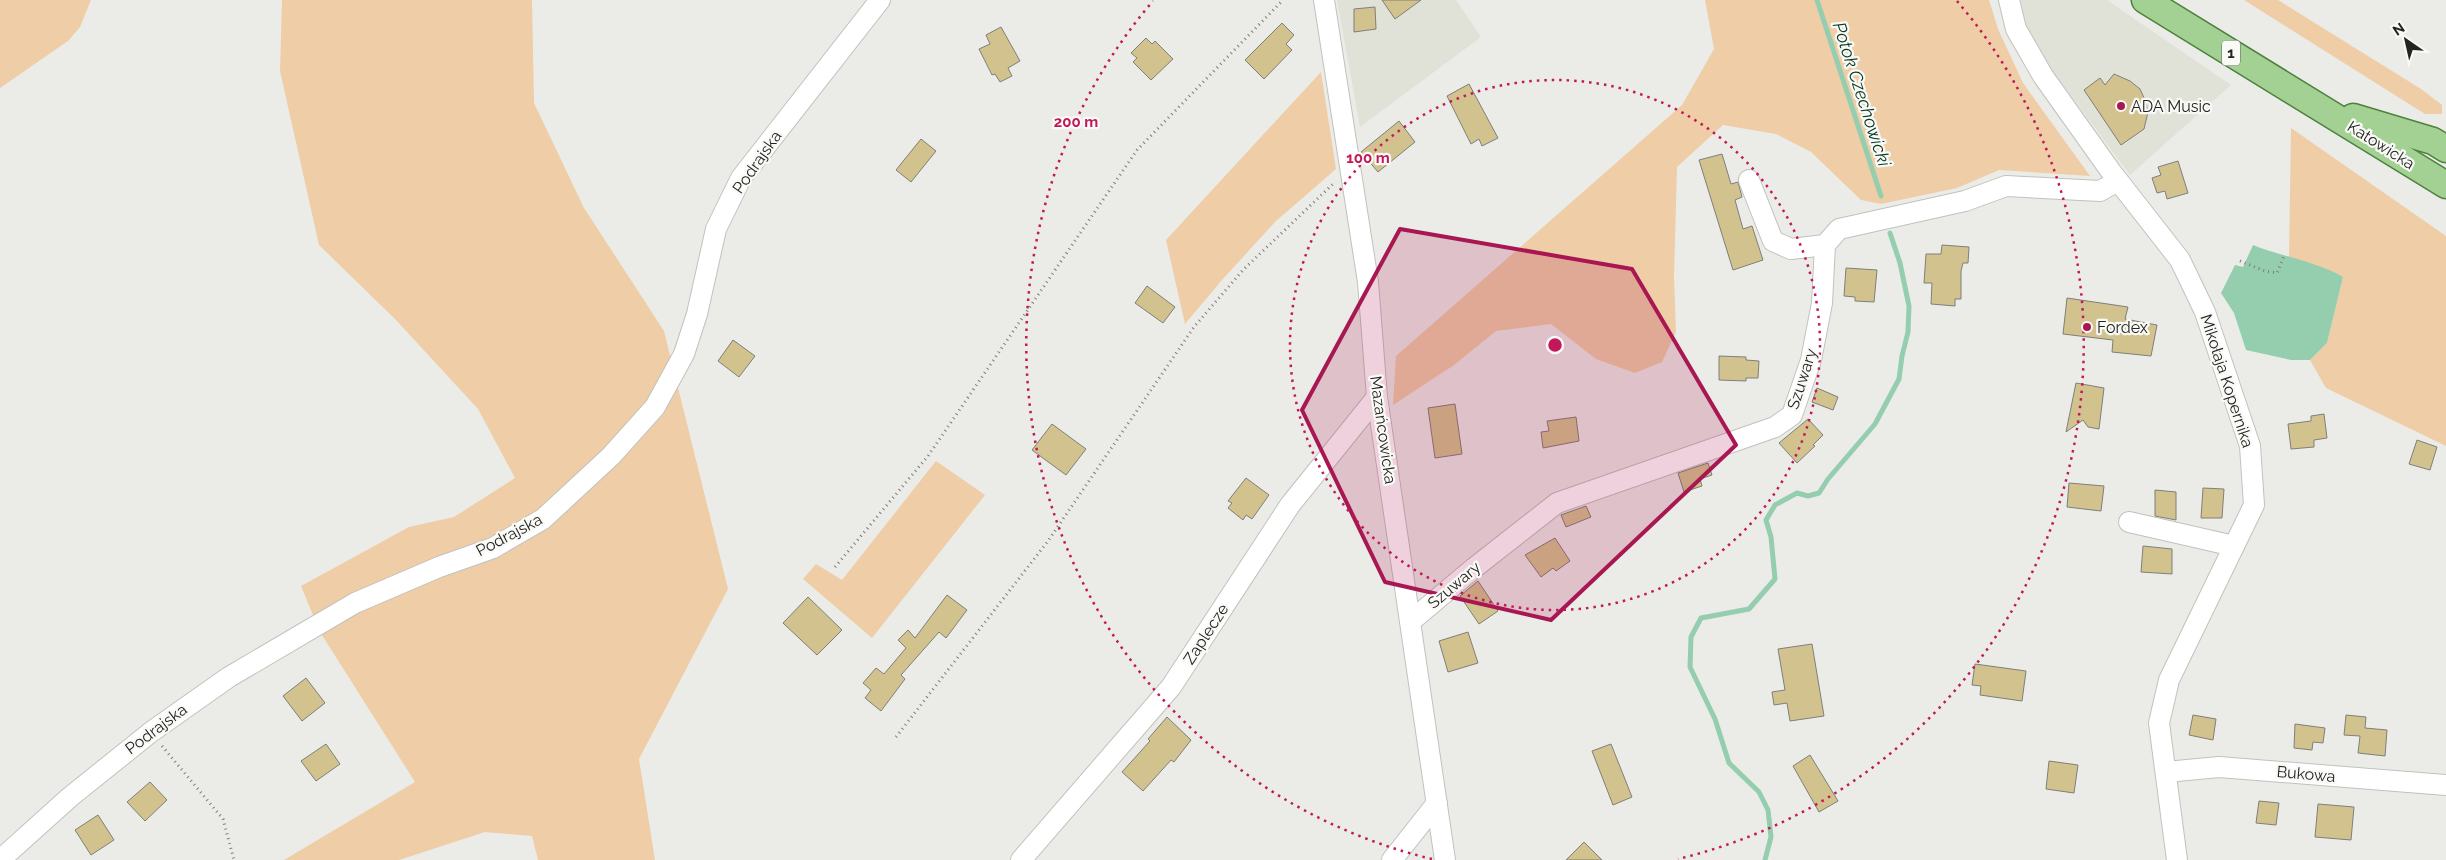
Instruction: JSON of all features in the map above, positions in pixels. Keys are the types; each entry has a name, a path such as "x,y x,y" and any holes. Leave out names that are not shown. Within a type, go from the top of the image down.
{"main road":[{"name":"Katowicka","path":"2146,0 2446,186"},
{"name":"Katowicka","path":"2316,105 2432,141 2446,149"}],"street":[{"name":"Podrajska","path":"0,860 70,797 151,732 228,677 355,603 493,548 543,519 611,456 655,407 684,354 697,314 716,229 741,178 880,0"},
{"name":"Mazańcowicka","path":"1324,0 1368,282 1376,397 1411,621 1445,860"},
{"name":"Mikołaja Kopernika","path":"2008,0 2016,29 2043,76 2118,181 2180,260 2205,312 2250,446 2254,505 2169,680 2159,723 2177,860"},
{"path":"1750,180 1773,240 1791,249 1825,245 1839,229 1965,201 2006,186 2100,192 2118,181"},
{"name":"Szuwary","path":"1411,621 1474,568 1557,503 1775,427 1792,415 1811,360 1822,303 1825,245"},
{"name":"Zaplecze","path":"1021,860 1171,687 1290,505 1376,397"},
{"path":"2129,522 2234,546"},
{"name":"Bukowa","path":"2166,772 2219,767 2446,785"},
{"path":"1392,860 1437,803"}],"path":[{"path":"835,568 928,456 1137,150 1283,0"},
{"path":"896,737 1048,541 1194,327 1243,270 1350,168"},
{"path":"2240,261 2265,271 2277,273 2284,256"},
{"path":"151,732 223,819 234,860"}],"highlighted area":[{"path":"1400,229 1632,269 1736,445 1551,620 1385,582 1302,410"}],"shaded area":[{"path":"0,0 91,0 80,27 68,41 0,88"},
{"path":"282,0 532,0 534,103 584,208 664,331 728,589 639,759 655,860 538,860 532,836 485,832 399,860 284,860 415,782 320,632 301,586 409,527 454,517 515,478 478,409 396,320 319,245 280,71"},
{"path":"1337,0 1456,0 1481,37 1360,127"},
{"path":"1705,0 1989,0 1998,29 2023,83 2090,176 1999,170 1957,188 1881,204 1861,200 1811,152 1776,134 1723,125 1677,167 1674,277 1676,332 1662,362 1635,373 1596,359 1551,324 1496,331 1454,365 1393,405 1396,356 1682,105 1714,49"},
{"path":"2020,0 2107,0 2231,85 2130,175 2049,66 2026,25"},
{"path":"2244,0 2278,0 2421,89 2442,105 2442,114 2425,114"},
{"path":"1321,72 1336,169 1276,221 1185,324 1166,240"},
{"path":"2291,128 2446,236 2446,446 2326,388 2310,360 2327,343 2343,277 2289,258"},
{"path":"2253,245 2310,263 2343,277 2327,343 2310,360 2291,360 2246,350 2234,313 2221,293 2235,265 2243,267"},
{"path":"936,461 985,495 872,638 803,579 816,564 842,580"}],"building":[{"path":"1382,0 1421,0 1395,19"},
{"path":"1375,7 1376,29 1354,32 1354,9"},
{"path":"1282,23 1294,35 1286,44 1292,50 1264,79 1245,60"},
{"path":"1001,27 1020,61 1008,68 1012,76 1000,82 995,74 992,75 979,49 990,44 986,35"},
{"path":"1146,38 1152,44 1155,41 1173,59 1151,80 1133,62 1137,58 1131,53"},
{"name":"ADA Music","path":"2114,74 2130,81 2140,89 2148,112 2144,129 2121,145 2084,90 2100,78 2105,85"},
{"path":"1469,84 1498,138 1482,146 1479,139 1471,144 1447,96"},
{"path":"1399,121 1415,142 1378,172 1361,152"},
{"path":"921,139 936,151 911,182 896,170"},
{"path":"1722,154 1731,184 1738,182 1742,197 1735,200 1743,229 1752,226 1763,260 1733,270 1699,160"},
{"path":"2178,161 2188,193 2167,199 2165,191 2157,193 2152,178 2161,175 2158,167"},
{"path":"1942,245 1969,247 1968,263 1963,263 1961,271 1961,299 1955,299 1955,306 1931,304 1932,283 1924,283 1926,254 1941,254"},
{"path":"1846,268 1877,270 1874,302 1855,301 1855,297 1844,296"},
{"path":"1147,286 1175,307 1163,323 1135,303"},
{"path":"2067,298 2128,307 2125,319 2157,325 2151,356 2112,352 2113,340 2063,334"},
{"path":"733,340 755,356 739,377 718,361"},
{"path":"1719,356 1746,357 1746,360 1759,361 1758,378 1746,378 1746,381 1719,380"},
{"path":"2076,383 2104,388 2099,429 2088,427 2083,420 2066,432"},
{"path":"1817,388 1838,397 1833,410 1812,402"},
{"path":"1455,404 1462,454 1435,458 1428,408"},
{"path":"2324,414 2327,438 2314,440 2314,447 2291,449 2288,424 2311,421 2311,416"},
{"path":"1576,417 1579,441 1543,448 1541,432 1549,431 1547,421"},
{"path":"1808,419 1823,435 1813,445 1815,446 1797,463 1779,443"},
{"path":"1052,424 1086,449 1066,475 1032,450"},
{"path":"2417,440 2437,447 2430,470 2409,464"},
{"path":"1708,463 1712,475 1700,479 1702,486 1684,492 1678,473"},
{"path":"1246,478 1269,495 1252,519 1246,515 1243,520 1228,508 1232,503 1228,501"},
{"path":"2069,483 2104,486 2101,511 2067,507"},
{"path":"2203,488 2224,489 2222,518 2201,518"},
{"path":"2155,490 2176,492 2176,520 2155,516"},
{"path":"1586,506 1591,517 1566,527 1561,515"},
{"path":"1555,538 1570,561 1556,571 1553,568 1541,577 1525,555"},
{"path":"2143,546 2172,549 2172,574 2141,572"},
{"path":"1478,581 1498,611 1479,624 1460,596"},
{"path":"947,595 967,610 946,638 939,632 901,675 905,679 881,711 865,698 871,690 863,683 876,668 884,674 906,648 898,640 908,630 915,638"},
{"path":"808,597 842,630 817,655 783,623"},
{"path":"1468,632 1478,663 1448,672 1439,641"},
{"path":"1812,644 1824,716 1790,721 1787,703 1774,705 1772,692 1785,690 1778,649"},
{"path":"1975,664 2026,671 2022,701 1980,695 1981,686 1972,685"},
{"path":"306,678 325,703 302,721 283,696"},
{"path":"2193,715 2216,719 2213,740 2189,735"},
{"path":"2346,715 2366,717 2365,728 2387,730 2385,756 2358,753 2360,736 2344,735"},
{"path":"1167,717 1191,740 1174,762 1171,760 1143,791 1122,772 1150,741 1148,739"},
{"path":"2295,724 2325,728 2323,743 2313,742 2312,750 2294,748"},
{"path":"326,744 340,764 316,781 301,761"},
{"path":"1611,744 1632,797 1613,805 1592,751"},
{"path":"1810,755 1838,801 1819,812 1793,766"},
{"path":"2049,761 2078,765 2074,793 2046,789"},
{"path":"150,782 167,800 145,821 127,802"},
{"path":"2259,801 2279,803 2276,825 2256,823"},
{"path":"2318,804 2354,807 2351,840 2315,837"},
{"path":"98,815 114,840 91,855 75,830"},
{"path":"1584,842 1602,860 1566,860"}],"waterway":[{"name":"Potok Czechowicki","path":"1817,0 1881,196"},
{"name":"Potok Czechowicki","path":"1765,860 1771,837 1768,810 1759,792 1729,763 1715,719 1690,667 1691,637 1701,618 1749,609 1775,579 1771,537 1766,520 1775,505 1797,493 1808,496 1819,493 1828,479 1875,424 1899,379 1908,332 1909,306 1900,263 1890,233"}],"place":[{"name":"ADA Music","path":"2121,106"},
{"name":"Fordex","path":"2087,327"}]}
